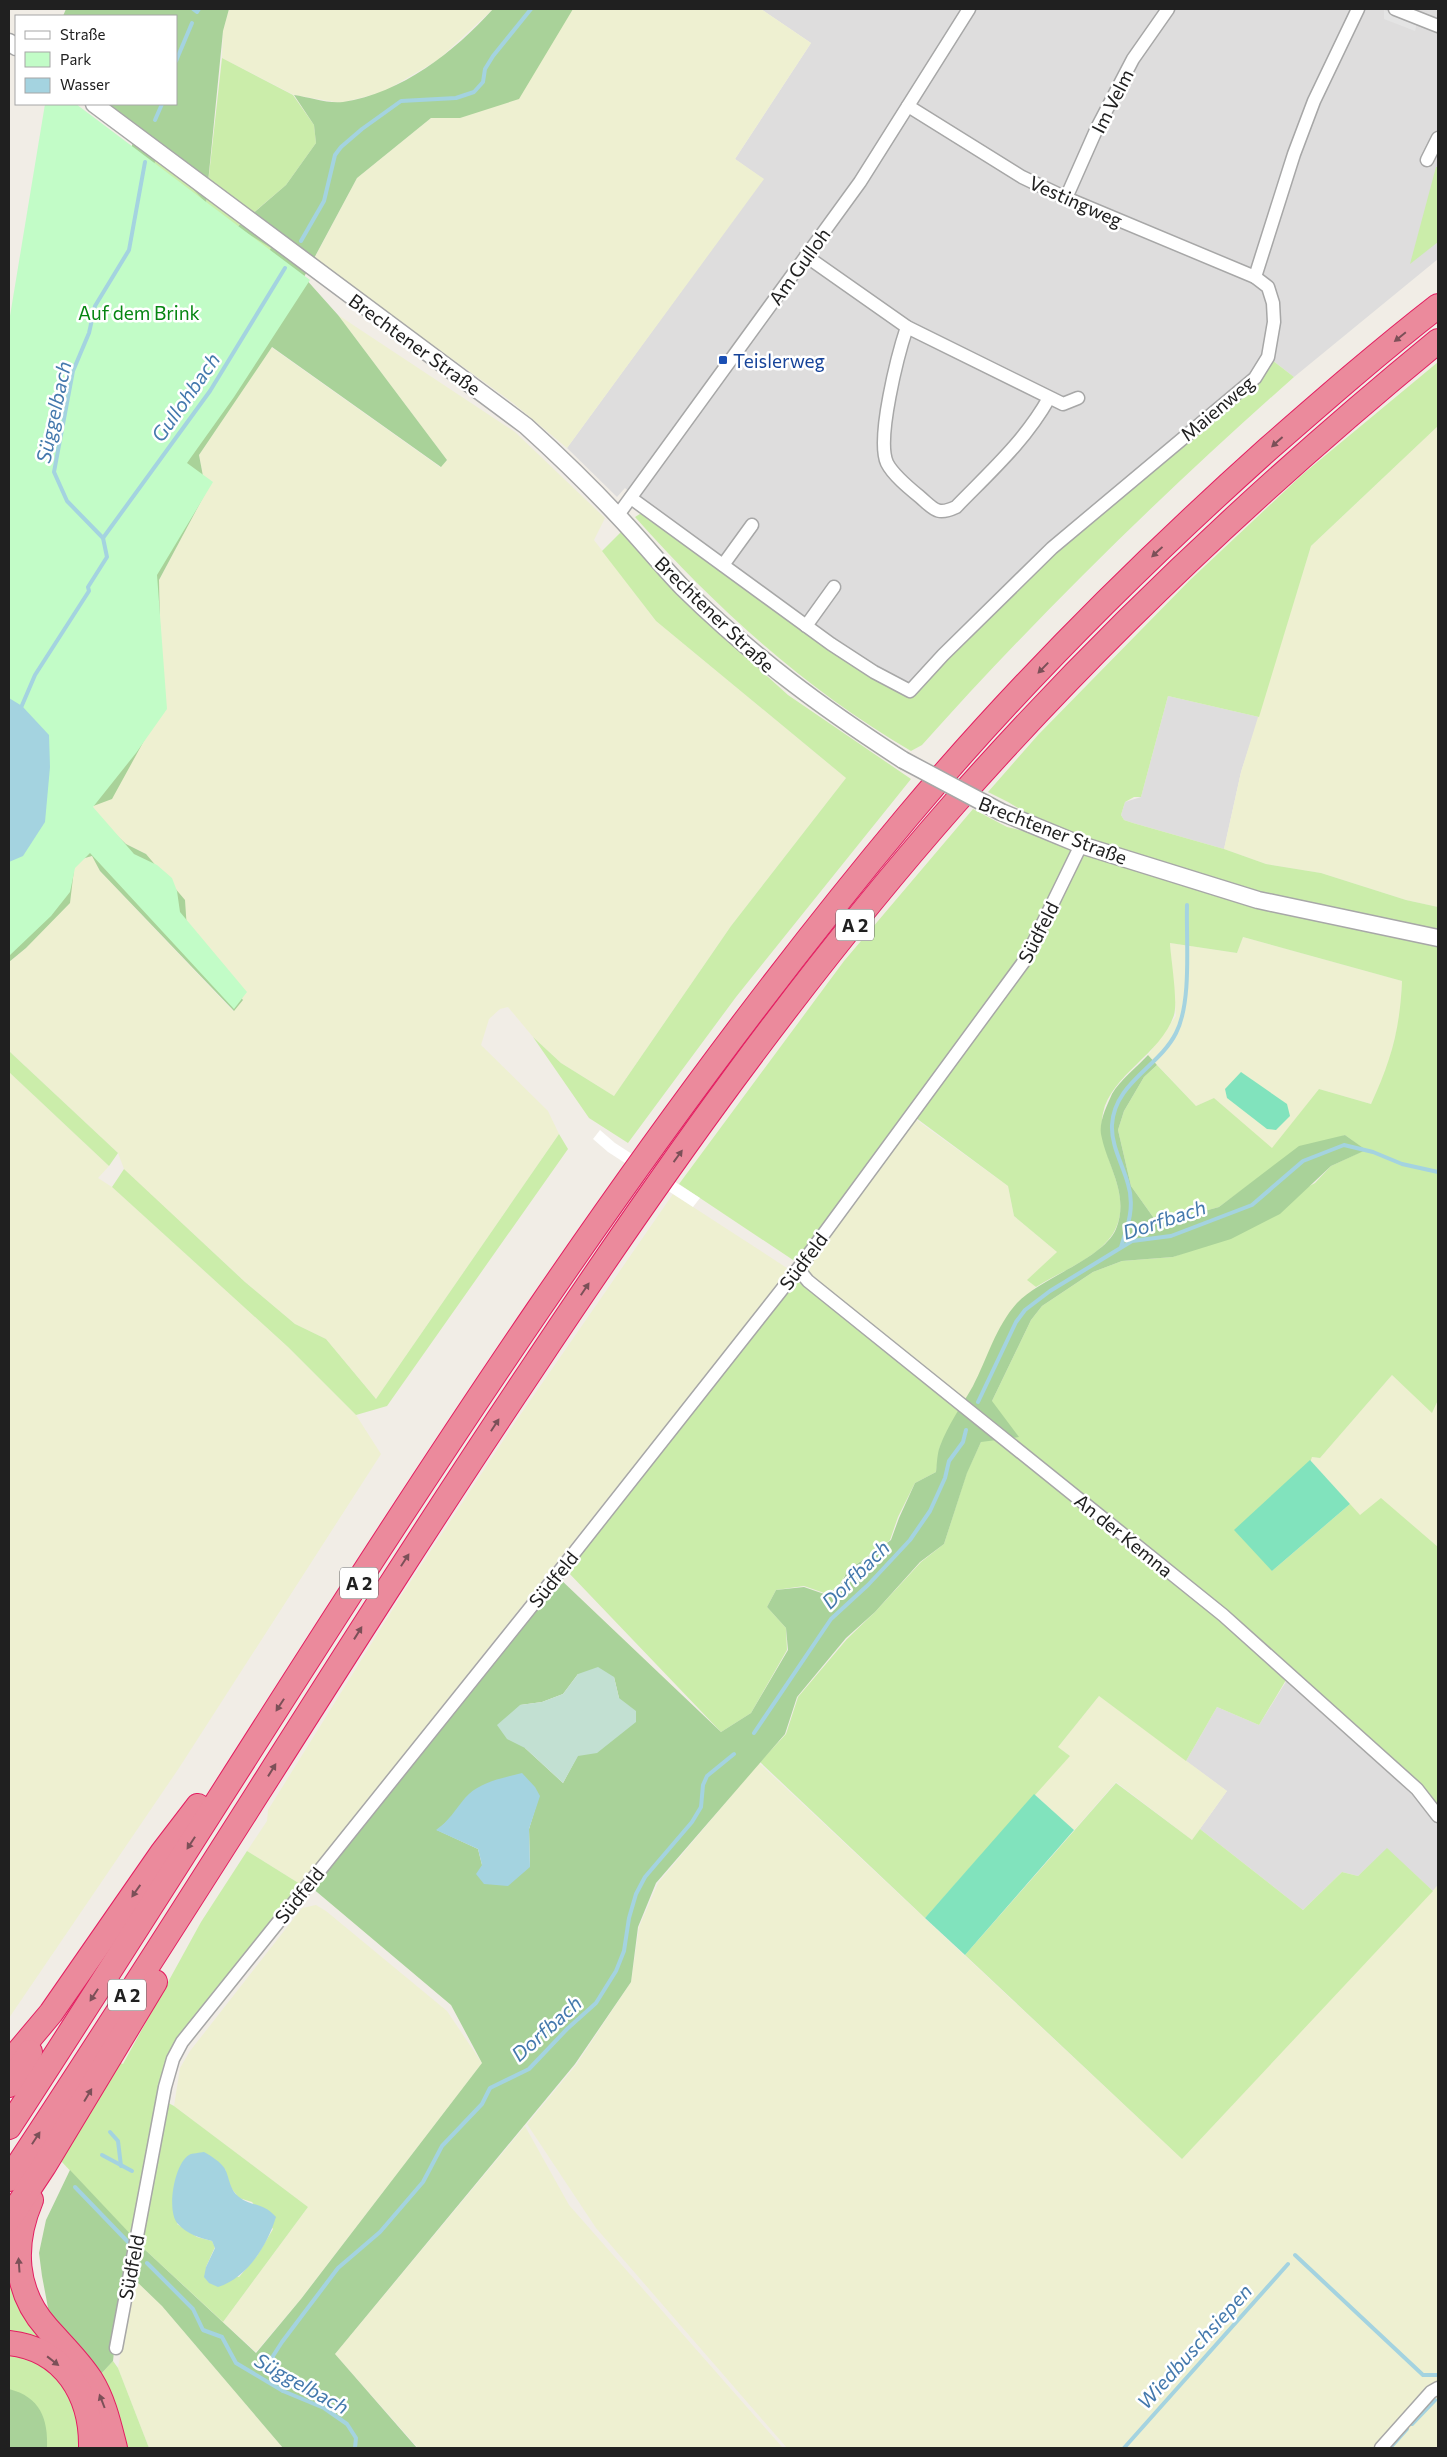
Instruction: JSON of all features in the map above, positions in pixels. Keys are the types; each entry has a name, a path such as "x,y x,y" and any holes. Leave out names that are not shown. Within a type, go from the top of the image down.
{"highway":[{"name":"A 2","path":"9,2127 264,1728 423,1484 594,1228 744,1022 886,843 1008,704 1141,567 1228,486 1330,395 1438,306"},
{"name":"A 2","path":"9,2179 246,1812 378,1601 634,1218 743,1066 881,892 952,807 1067,681 1186,561 1286,470 1438,341"},
{"path":"9,2062 51,2013 162,1853 229,1764 264,1728"},
{"path":"9,2219 44,2166 233,1854 246,1812"},
{"path":"9,2085 43,2032 51,2013"},
{"path":"44,2166 20,2232 18,2262 20,2280 34,2311 81,2366 99,2395 115,2448"},
{"path":"9,2343 31,2348 45,2355 65,2371 78,2387 87,2406 91,2428 90,2448"}],"street":[{"name":"Am Gulloh","path":"618,516 860,182 969,9"},
{"name":"Im Velm","path":"1066,198 1097,128 1133,59 1168,9"},
{"path":"1255,277 1294,154 1314,101 1358,9"},
{"path":"1395,9 1438,26"},
{"name":"Brechtener Straße","path":"95,105 526,426 559,456 618,516 682,586 747,647 829,712 903,760 1001,812 1082,845 1258,900 1438,938"},
{"name":"Vestingweg","path":"908,106 1005,167 1066,198 1255,277"},
{"path":"1428,160 1438,138"},
{"path":"806,256 907,327 1063,404 1078,398"},
{"name":"Maienweg","path":"910,691 943,655 1052,548 1255,378 1268,357 1274,322 1273,304 1268,287 1255,277"},
{"path":"907,327 896,361 883,445 888,464 910,488 937,511 945,512 956,507 1018,444 1036,422 1049,398"},
{"name":"Brechtener Straße","path":"632,498 806,626 874,672 910,691"},
{"path":"723,565 752,526"},
{"path":"806,626 834,587"},
{"name":"Südfeld","path":"116,2348 165,2086 173,2060 182,2042 559,1572 798,1269 1016,974 1025,960 1082,845"},
{"name":"An der Kemna","path":"798,1269 808,1282 1223,1615 1416,1789 1438,1816"},
{"path":"1381,2448 1431,2392 1438,2388"}],"shaded area":[{"path":"761,9 1438,9 1438,259 1294,377 1268,357 1255,378 910,691 898,685 648,509 625,488 617,497 567,448 763,179 735,159 811,43"},
{"path":"1384,10 1417,22 1415,31 1384,19"},
{"path":"1168,696 1259,717 1241,772 1224,849 1133,823 1124,820 1121,815 1125,802 1141,797"},
{"path":"1290,1675 1438,1816 1438,1885 1433,1891 1387,1849 1358,1876 1342,1872 1303,1910 1200,1829 1227,1791 1186,1761 1217,1707 1259,1725"}],"green space":[{"path":"66,9 229,9 223,31 206,203 159,153 149,176 189,384 271,248 237,227 286,185 316,143 314,125 294,95 325,101 343,102 386,90 426,68 444,55 493,9 573,9 519,99 460,118 431,118 357,178 304,277 338,315 447,460 441,467 272,347 199,455 206,492 159,580 162,708 112,799 88,808 126,844 146,854 185,900 187,930 243,1000 234,1011 100,871 92,856 75,861 70,903 26,948 9,962 9,862 134,134 95,105 178,105 178,15 63,15"},
{"path":"229,9 493,9 438,60 383,92 341,103 294,95 222,58 223,31"},
{"path":"573,9 761,9 811,43 735,159 764,179 567,448 513,403 314,259 357,178 431,118 460,118"},
{"path":"222,58 293,95 314,125 316,143 286,185 238,226 272,248 189,384 149,176 159,153 206,202"},
{"name":"Auf dem Brink","path":"45,105 77,105 310,280 234,397 187,463 213,482 157,575 167,709 136,753 93,807 134,854 157,865 172,878 177,891 180,912 247,992 234,1009 90,853 75,868 70,892 51,916 9,956 9,322"},
{"path":"1436,167 1438,167 1438,242 1410,264"},
{"path":"338,315 515,432 605,518 594,540 656,621 846,778 731,926 614,1096 561,1063 533,1037 508,1007 500,1009 489,1019 481,1045 548,1111 559,1134 376,1399 326,1339 295,1324 245,1282 124,1169 118,1153 9,1051 9,962 26,948 75,861 93,856 100,871 233,1011 243,1000 187,930 146,854 126,844 88,807 162,708 159,580 206,492 199,455 271,347 440,467 447,460"},
{"path":"1268,357 1294,377 1197,465 1103,555 966,696 922,745 911,751 872,727 798,674 730,615 635,517 648,509 723,565 910,691 1052,548 1242,390"},
{"path":"1438,362 1438,426 1311,546 1259,717 1168,696 1141,797 1134,797 1125,802 1121,815 1124,820 1224,849 1266,864 1321,873 1406,900 1438,907 1438,1400 1432,1413 1392,1375 1320,1458 1312,1457 1272,1571 1350,1504 1360,1515 1381,1498 1438,1547 1438,1816 1289,1675 1259,1725 1217,1707 1186,1761 1099,1696 1058,1747 1070,1756 925,1918 760,1762 786,1734 798,1697 847,1639 921,1562 944,1544 967,1472 981,1442 992,1401 1031,1320 1042,1306 1093,1272 1122,1261 1173,1257 1200,1247 1315,1183 1331,1166 1365,1150 1345,1135 1284,1159 1219,1207 1158,1224 1131,1186 1118,1130 1124,1111 1144,1077 1157,1065 1196,1106 1214,1098 1272,1148 1319,1089 1371,1104 1389,1059 1397,1030 1402,981 1243,937 1237,953 1170,943 1175,991 1174,1015 1168,1029 1159,1041 1116,1087 1108,1099 1103,1113 1104,1143 1118,1186 1120,1200 1120,1215 1115,1230 1109,1240 1090,1256 1036,1287 1027,1280 1057,1252 1014,1216 1008,1186 912,1115 1026,971 1077,855 1022,958 796,1262 679,1184 844,961 973,809 1007,827 1079,844 988,792 1038,735 1189,581 1303,474"},
{"path":"1438,426 1438,907 1406,900 1321,873 1266,864 1224,849 1241,772 1311,546"},
{"path":"622,531 697,613 788,695 911,779 736,997 628,1143 589,1118 533,1037 561,1063 614,1096 731,926 846,778 656,621 602,551"},
{"path":"1243,937 1402,981 1400,1017 1387,1069 1371,1104 1319,1089 1272,1149 1214,1098 1196,1106 1148,1055 1176,1016 1170,943 1237,953"},
{"path":"9,1051 118,1153 109,1166 9,1072"},
{"path":"1148,1055 1157,1065 1144,1077 1124,1111 1118,1130 1131,1186 1158,1224 1219,1207 1299,1146 1345,1135 1366,1150 1331,1166 1280,1214 1231,1239 1173,1257 1122,1261 1093,1272 1042,1306 1031,1320 992,1401 1019,1437 981,1442 967,1473 944,1544 920,1562 875,1612 846,1638 797,1697 785,1734 656,1883 638,1927 631,1982 575,2064 335,2354 417,2448 283,2448 162,2306 134,2279 141,2246 256,2353 301,2299 482,2063 451,2005 311,1887 559,1578 721,1732 751,1713 788,1650 786,1628 767,1607 776,1590 804,1587 827,1595 841,1584 847,1571 891,1540 915,1483 936,1472 938,1452 943,1438 973,1386 1003,1322 1010,1312 1028,1294 1099,1250 1116,1229 1120,1216 1119,1192 1104,1146 1101,1124 1115,1089","holes":["578,1674 614,1677 619,1698 578,1755 563,1783 525,1748 520,1705 542,1702 563,1694","539,1796 529,1829 530,1867 482,1865 478,1849 437,1830 449,1820"]},
{"path":"9,1072 109,1166 98,1178 112,1187 288,1347 356,1415 381,1454 179,1768 9,2018"},
{"path":"1241,1072 1287,1104 1290,1116 1276,1130 1267,1129 1227,1098 1225,1089"},
{"path":"911,1116 1008,1186 1014,1216 1057,1252 1028,1280 1036,1287 1018,1303 963,1405 816,1284 807,1266"},
{"path":"559,1134 568,1149 387,1406 356,1415 288,1347 112,1187 124,1169 245,1282 295,1324 326,1339 376,1399"},
{"path":"673,1194 790,1270 300,1884 247,1851 267,1821 268,1810 401,1596 516,1421"},
{"path":"807,1266 816,1284 963,1405 940,1446 936,1472 915,1483 898,1517 890,1540 847,1571 840,1584 827,1594 804,1586 776,1590 767,1607 786,1628 787,1650 751,1713 721,1732 567,1571"},
{"path":"1392,1375 1432,1412 1438,1400 1438,1547 1381,1499 1360,1516 1310,1460 1312,1457 1320,1458"},
{"path":"1310,1460 1350,1504 1272,1571 1234,1530"},
{"path":"598,1667 614,1677 619,1698 636,1711 636,1722 597,1753 578,1756 563,1783 525,1748 507,1739 497,1725 520,1705 542,1702 563,1694 578,1674"},
{"path":"1099,1696 1227,1791 1192,1840 1116,1782 1074,1830 1034,1794 1070,1756 1058,1747"},
{"path":"759,1763 1182,2159 1438,1885 1438,2448 787,2448 596,2228 527,2124 576,2065 631,1982 639,1927 658,1883"},
{"path":"1116,1783 1192,1840 1200,1829 1303,1910 1342,1872 1358,1876 1387,1848 1433,1891 1182,2159 965,1955"},
{"path":"1034,1794 1074,1830 965,1955 925,1918"},
{"path":"247,1851 300,1884 178,2042 159,2098 174,2106 308,2207 223,2322 141,2246 61,2161 118,2062 123,2064 201,1922","holes":["225,2169 228,2184 239,2198 252,2202 273,2229 257,2256 239,2277 206,2267 215,2247 212,2241 197,2237 177,2224"]},
{"path":"316,1905 326,1911 447,2011 482,2063 300,2300 256,2352 223,2322 308,2207 174,2106 180,2068 190,2051 302,1908"},
{"path":"525,2126 569,2205 783,2448 418,2448 335,2354"},
{"path":"70,2170 136,2240 116,2333 113,2361 100,2375 49,2313 42,2276 39,2253 46,2220"},
{"path":"13,2230 12,2245 15,2275 24,2302 40,2327 83,2376 96,2402 109,2448 99,2448 99,2424 96,2409 84,2382 75,2370 64,2359 38,2342 24,2337 9,2335 9,2237"},
{"path":"134,2279 162,2306 283,2448 149,2448 118,2368"},
{"path":"9,2353 41,2362 58,2378 75,2404 80,2448 9,2448"},
{"path":"113,2361 118,2368 149,2448 128,2448 100,2375"},
{"path":"9,2389 28,2397 40,2410 46,2427 47,2448 9,2448"}],"water":[{"path":"9,698 22,706 49,735 50,767 45,822 23,856 9,862"},
{"path":"522,1773 535,1787 540,1796 529,1829 530,1867 508,1886 484,1884 476,1874 482,1865 478,1849 436,1830 441,1827 465,1798 477,1788 491,1781"},
{"path":"204,2152 223,2166 231,2187 239,2197 267,2209 276,2217 261,2250 247,2269 228,2283 218,2287 209,2283 204,2277 206,2267 215,2248 212,2241 185,2230 174,2218 173,2209 173,2188 179,2168 189,2155"}],"pier":[{"path":"600,1130 615,1143 700,1198 693,1207 608,1152 593,1139"}],"waterway":[{"name":"Süggelbach","path":"193,9 197,12 199,9"},
{"name":"Gullohbach","path":"301,241 324,201 335,155 341,147 362,129 401,101 456,98 474,92 483,82 485,69 493,56 531,9"},
{"name":"Süggelbach","path":"178,56 192,23"},
{"name":"Süggelbach","path":"155,120 162,105"},
{"name":"Süggelbach","path":"20,710 35,675 89,591 88,587 107,557 103,538 67,501 54,472 73,371 89,333 95,306 129,250 145,162"},
{"name":"Gullohbach","path":"103,538 210,391 285,268"},
{"path":"1121,1247 1128,1224 1131,1200 1128,1184 1113,1140 1112,1125 1120,1098 1168,1045 1176,1033 1181,1020 1186,988 1187,905"},
{"name":"Dorfbach","path":"978,1402 1016,1322 1025,1310 1050,1291 1132,1241 1171,1236 1252,1205 1303,1161 1344,1145 1373,1152 1402,1164 1438,1172"},
{"name":"Dorfbach","path":"754,1733 831,1619 868,1585 910,1540 930,1511 945,1478 949,1461 963,1442 966,1430"},
{"name":"Dorfbach","path":"283,2391 273,2369 273,2356 338,2268 380,2232 423,2182 442,2146 482,2104 490,2088 529,2069 567,2029 596,2003 616,1971 624,1951 629,1918 636,1894 645,1877 692,1822 701,1807 703,1785 707,1776 734,1754"},
{"path":"110,2132 118,2141 121,2166"},
{"path":"102,2155 132,2171"},
{"name":"Süggelbach","path":"75,2187 128,2242"},
{"name":"Wiedbuschsiepen","path":"1295,2255 1423,2375 1438,2375"},
{"name":"Süggelbach","path":"147,2263 193,2309 203,2330 222,2337 236,2363 283,2391 324,2408 347,2424 356,2438 355,2448"},
{"name":"Wiedbuschsiepen","path":"1124,2448 1288,2264"},
{"path":"1412,2424 1435,2400"},
{"path":"1390,2448 1407,2429"}],"place":[{"name":"Teislerweg","path":"723,360"}]}
